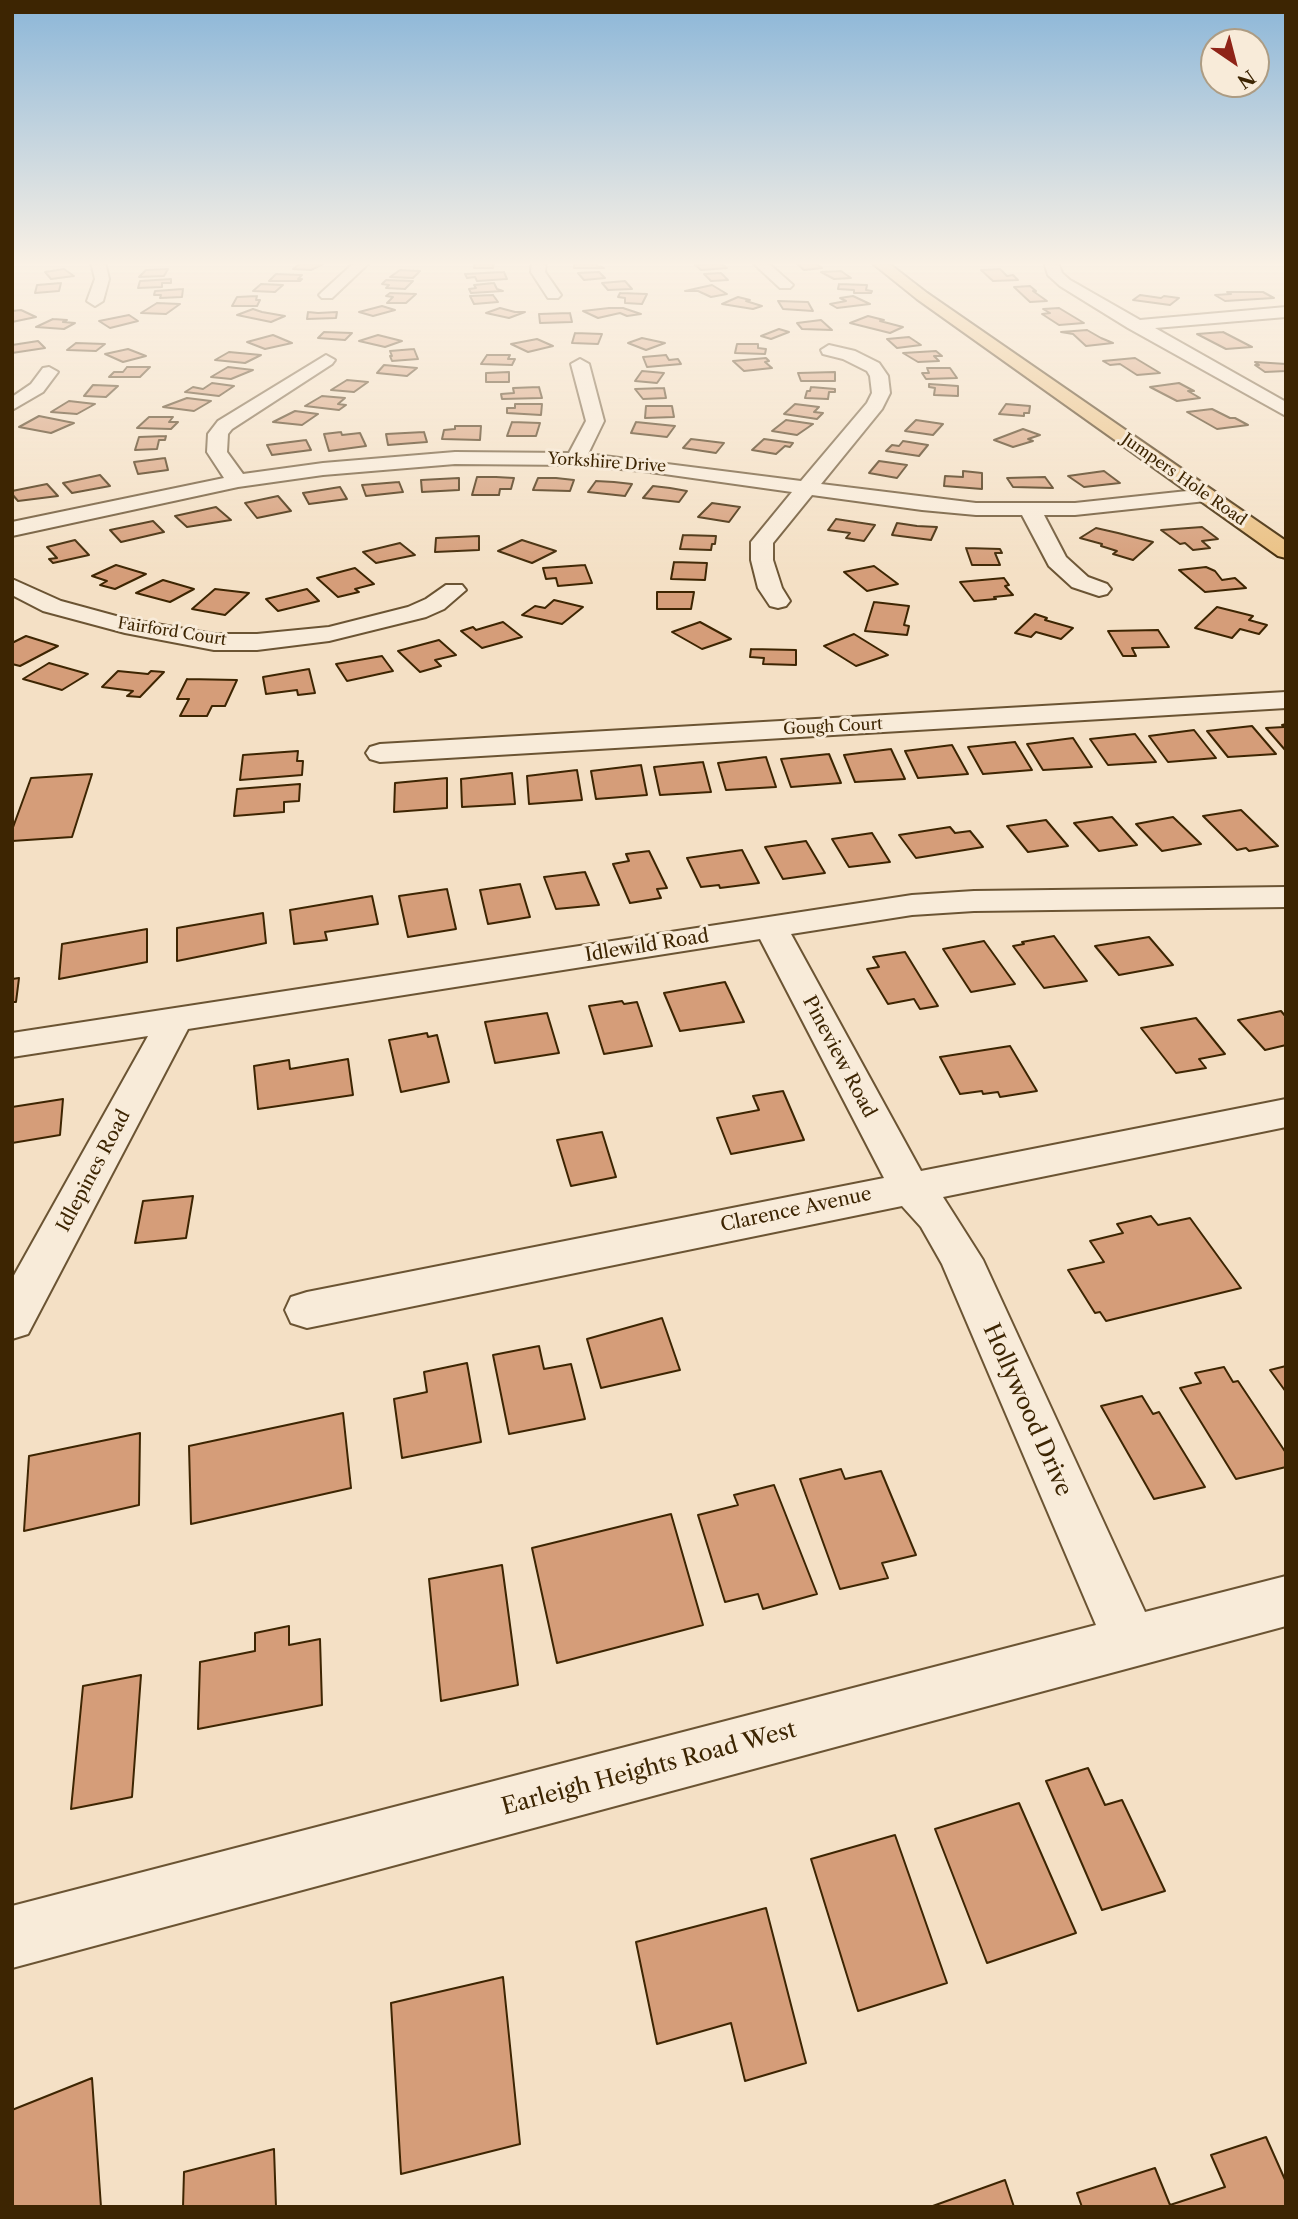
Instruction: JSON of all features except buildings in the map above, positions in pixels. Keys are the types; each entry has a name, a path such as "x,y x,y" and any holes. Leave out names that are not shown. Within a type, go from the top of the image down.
{"main road":[{"name":"Jumpers Hole Road","path":"1021,366 1286,551"}],"street":[{"path":"238,481 222,463 217,452 218,434 245,410 317,366"},
{"path":"576,459 595,421 581,366"},
{"path":"778,601 770,588 762,560 762,542 875,405 881,393 879,376 868,366"},
{"path":"1207,366 1286,411"},
{"path":"12,405 37,388 49,372"},
{"path":"1258,394 1286,392"},
{"name":"Yorkshire Drive","path":"12,530 238,481 413,461 496,457 576,459 704,471 922,505 1030,510 1107,507 1206,495"},
{"path":"1030,510 1058,561 1069,574 1099,589"},
{"name":"Fairford Court","path":"12,586 52,606 125,626 214,642 257,642 329,634 416,612 435,604 454,590"},
{"name":"Gough Court","path":"380,753 1286,700"},
{"name":"Idlewild Road","path":"12,1045 912,905 974,901 1286,897"},
{"name":"Pineview Road","path":"770,927 909,1187"},
{"name":"Idlepines Road","path":"12,1321 175,1020"},
{"name":"Clarence Avenue","path":"307,1311 1286,1112"},
{"name":"Hollywood Drive","path":"909,1187 936,1216 962,1260 1130,1643"},
{"name":"Earleigh Heights Road West","path":"12,1937 1286,1601"}]}
